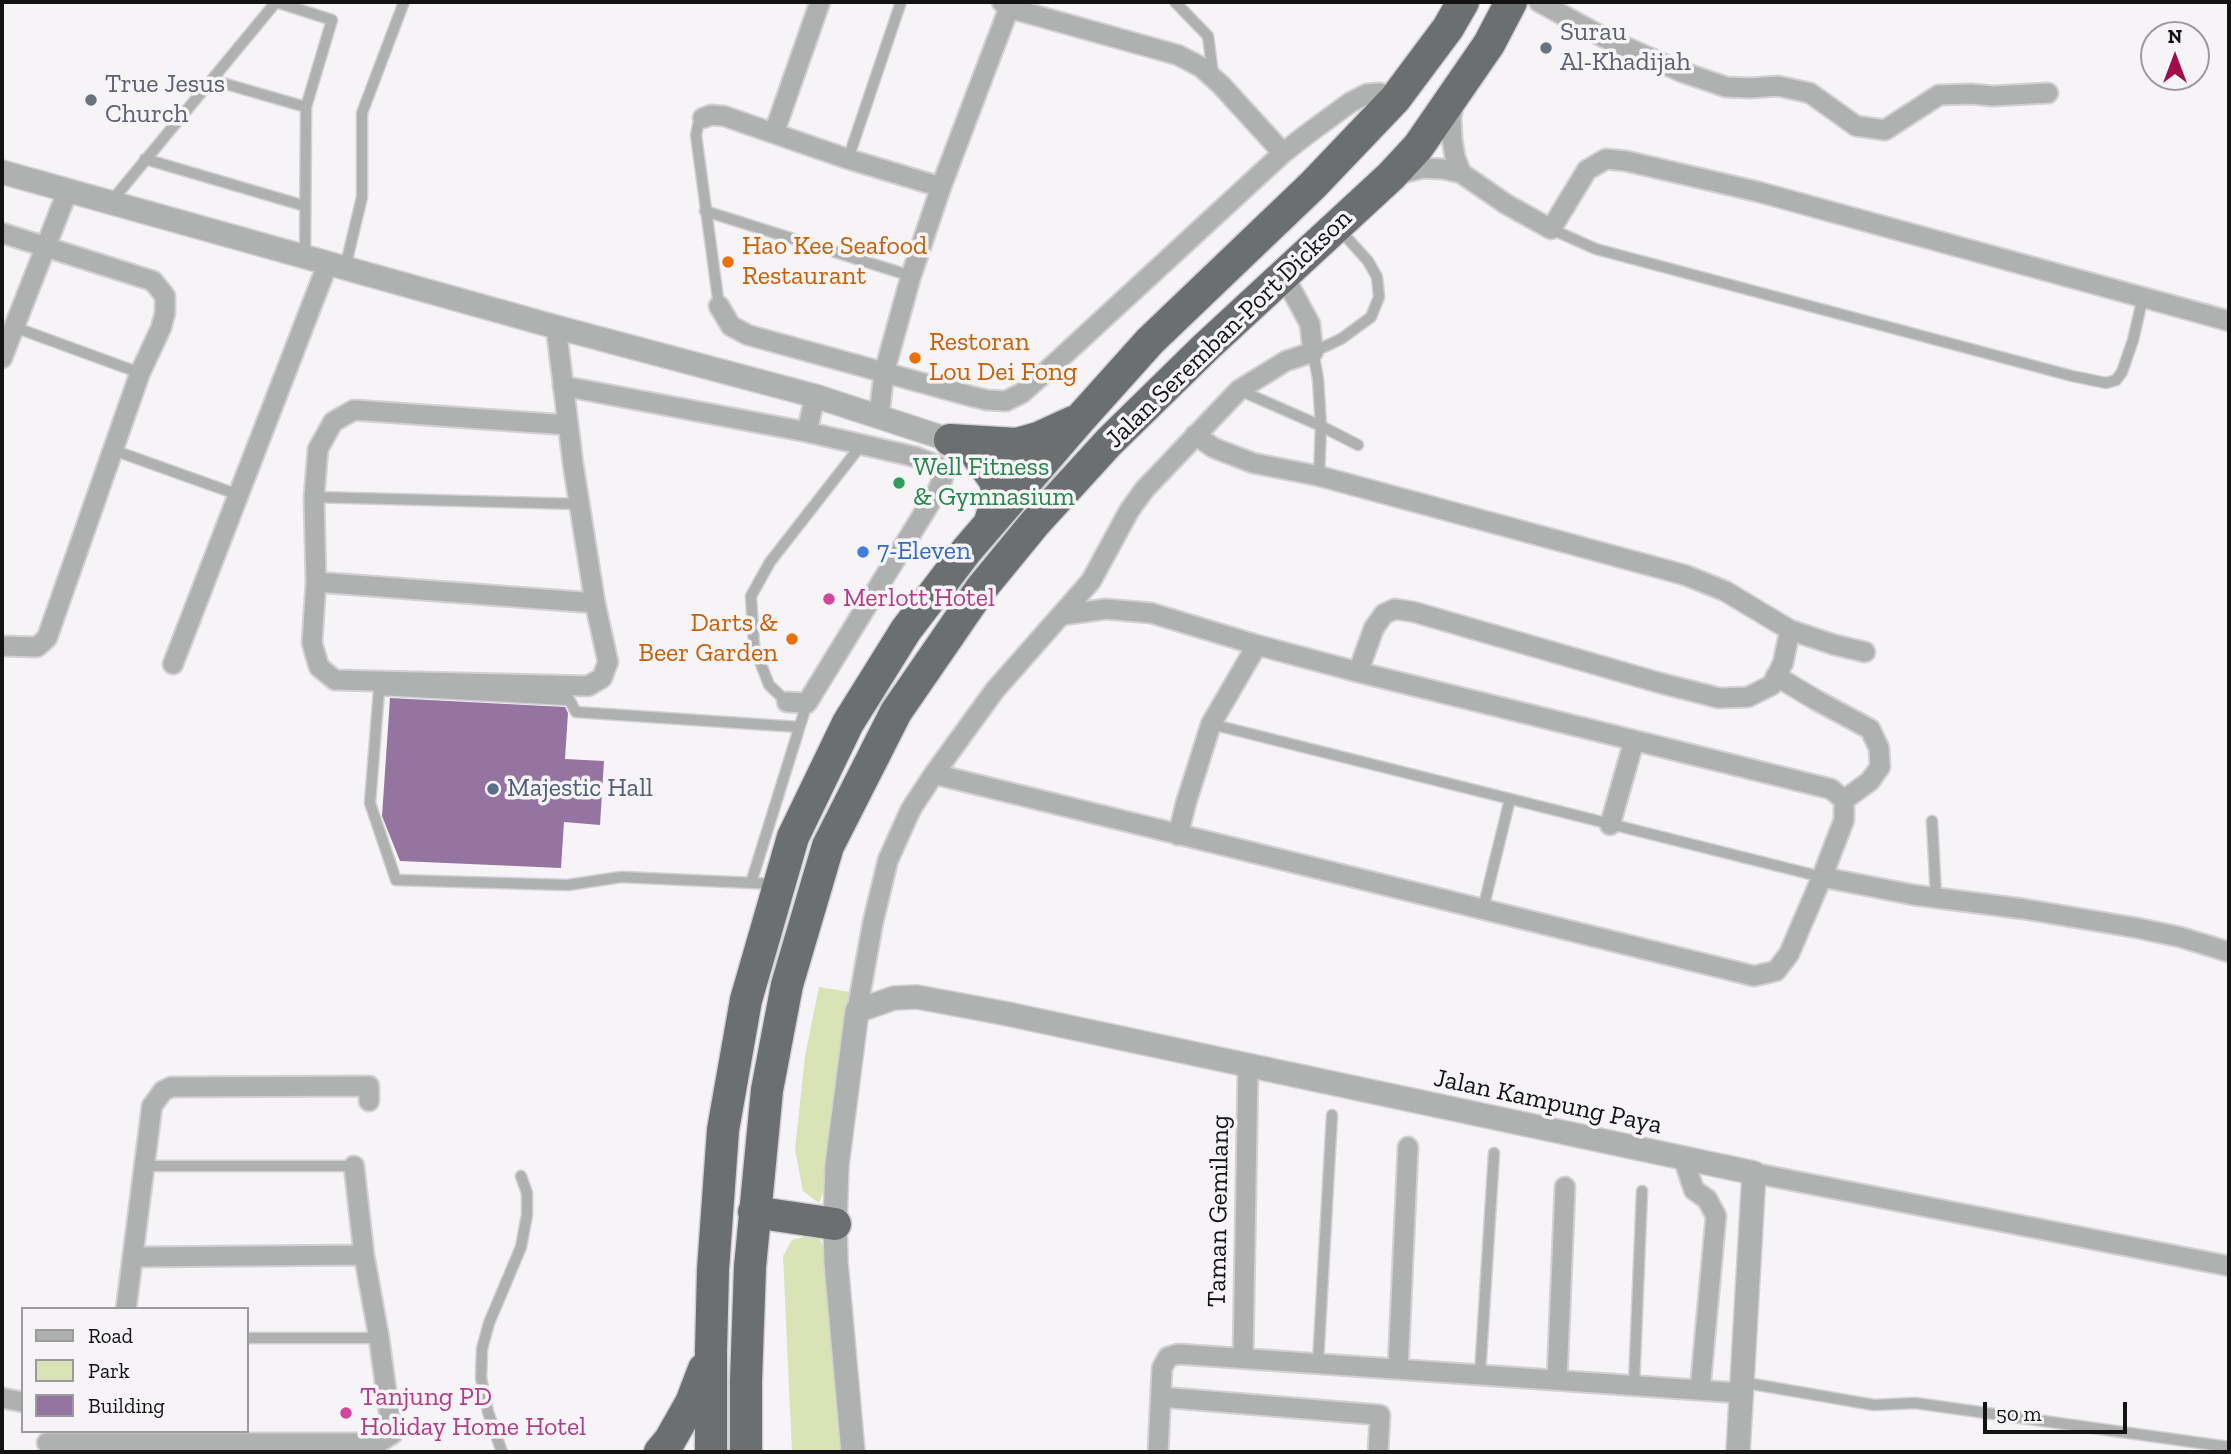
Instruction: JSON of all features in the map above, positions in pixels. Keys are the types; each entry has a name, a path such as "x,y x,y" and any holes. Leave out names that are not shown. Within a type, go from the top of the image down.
{"highway":[{"name":"Jalan Seremban-Port Dickson","path":"711,1452 713,1270 723,1130 765,884 793,837 848,723 906,630 990,523 1150,341 1313,186 1395,99 1448,28 1463,2"},
{"name":"Jalan Seremban-Port Dickson","path":"746,1452 746,1381 754,1212 767,1090 787,985 828,846 896,712 980,590 1035,523 1109,442 1283,274 1391,176 1418,147 1489,44 1511,2"},
{"path":"1029,478 1043,480 1060,472 1180,357 1206,347"},
{"path":"962,445 1017,444 1038,439 1080,419"},
{"path":"962,445 996,482 998,498 990,523"},
{"path":"754,1212 835,1224"},
{"path":"660,1452 691,1403 711,1351"},
{"path":"746,1381 759,1403 767,1452"}],"street":[{"path":"774,133 820,2"},
{"path":"1539,2 1603,37 1682,72 1726,87 1778,86 1810,93 1856,127 1885,130 1939,95 2048,93"},
{"path":"879,416 884,373 911,276 1009,4 1178,55 1201,66 1283,153"},
{"path":"1456,92 1451,118 1455,157 1461,173"},
{"path":"719,306 731,326 748,335 987,400 1006,401 1022,393 1283,153 1351,102 1367,94 1380,93 1395,99"},
{"path":"703,118 711,115 724,116 848,159 941,187"},
{"path":"1391,176 1423,168 1461,173 1506,204 1551,229 1587,170 1606,159 1626,161 1759,192 2229,321"},
{"path":"2,172 556,327 815,396 962,445 1029,478"},
{"path":"2,358 68,190"},
{"path":"2,233 153,281 165,296 161,328 140,373 47,638 37,647 2,646"},
{"path":"173,664 239,495 337,266"},
{"path":"853,1452 836,1262 837,1165 857,1011 873,922 888,860 911,809 934,774 995,690 1091,581 1129,511 1144,490 1240,390 1286,361 1313,352 1310,324 1283,274"},
{"path":"556,327 579,504 595,603 608,662 602,678 588,686 565,693 335,680 319,667 312,643 316,582 314,498 318,449 333,422 354,410 568,425"},
{"path":"563,386 807,432 916,457 936,466 943,477 938,490 807,703 787,702"},
{"path":"807,432 815,396"},
{"path":"1195,435 1214,448 1253,463 1319,476 1685,575 1726,591 1790,630 1865,652"},
{"path":"316,582 595,603"},
{"path":"934,774 1754,976 1776,971 1789,954 1844,820 1844,800 1831,789 1257,645 1151,612 1107,609 1062,615"},
{"path":"1358,671 1374,628 1384,614 1395,609 1414,612 1719,698 1748,696 1772,685 1783,663 1790,630"},
{"path":"1178,835 1211,724 1257,645"},
{"path":"1776,676 1870,729 1880,748 1880,767 1870,781 1844,800"},
{"path":"1610,825 1634,741"},
{"path":"1822,877 2159,932 2229,952"},
{"name":"Jalan Kampung Paya","path":"857,1011 894,998 917,997 1684,1160 2229,1266"},
{"name":"Taman Gemilang","path":"1243,1358 1248,1066"},
{"path":"126,1307 152,1106 163,1091 171,1087 369,1086 369,1101"},
{"path":"1398,1369 1408,1147"},
{"path":"1684,1160 1694,1190 1707,1199 1716,1216 1700,1390"},
{"path":"46,1442 114,1436 378,1448 392,1434 364,1255 354,1166"},
{"path":"1738,1452 1754,1173"},
{"path":"1557,1380 1565,1187"},
{"path":"134,1257 364,1255"},
{"path":"1158,1452 1163,1364 1168,1357 1178,1353 1700,1390 1741,1387"},
{"path":"1161,1397 1380,1415 1378,1452"},
{"path":"2,1398 21,1402"}],"lane":[{"path":"109,203 276,2 332,20 306,107 305,257"},
{"path":"337,266 362,197 362,113 404,2"},
{"path":"848,159 901,2"},
{"path":"1175,2 1208,36 1213,78"},
{"path":"212,80 306,107"},
{"path":"703,118 696,135 719,306"},
{"path":"145,159 305,206"},
{"path":"705,211 911,276"},
{"path":"1319,476 1321,426 1313,352 1340,339 1370,317 1379,297 1377,277 1368,261 1337,226"},
{"path":"1551,229 1596,249 2106,383 2116,380 2122,372 2143,297"},
{"path":"14,327 140,373"},
{"path":"1240,390 1358,445"},
{"path":"787,702 769,685 754,646 751,596 770,562 862,444"},
{"path":"113,450 239,495"},
{"path":"314,498 579,504"},
{"path":"799,727 576,712 565,693 379,690 370,803 396,880 568,885 621,877 765,884 799,727 807,703"},
{"path":"1211,724 1822,877"},
{"path":"1483,909 1510,799"},
{"path":"1932,821 1936,897"},
{"path":"1318,1363 1332,1115"},
{"path":"1480,1374 1494,1153"},
{"path":"144,1166 354,1166"},
{"path":"502,1452 488,1412 481,1378 482,1349 489,1323 521,1247 527,1215 527,1193 521,1176"},
{"path":"1634,1385 1642,1191"},
{"path":"248,1338 379,1338"},
{"path":"1741,1387 1874,1405 1916,1403 2229,1447"}],"green space":[{"path":"819,987 850,992 829,1176 819,1203 803,1191 795,1150 805,1056"},
{"path":"819,1238 829,1258 845,1452 792,1452 783,1256 792,1240"}],"building":[{"name":"Majestic Hall","path":"390,698 565,707 568,713 565,759 604,761 600,825 564,822 561,868 400,861 382,816"}],"place":[{"name":"Surau Al-Khadijah","path":"1546,48"},
{"name":"True Jesus Church","path":"91,100"},
{"name":"Hao Kee Seafood Restaurant","path":"728,262"},
{"name":"Restoran Lou Dei Fong","path":"915,358"},
{"name":"Well Fitness & Gymnasium","path":"899,483"},
{"name":"7-Eleven","path":"863,552"},
{"name":"Merlott Hotel","path":"829,599"},
{"name":"Darts & Beer Garden","path":"792,639"},
{"name":"Majestic Hall","path":"493,789"},
{"name":"Tanjung PD Holiday Home Hotel","path":"346,1413"}]}
